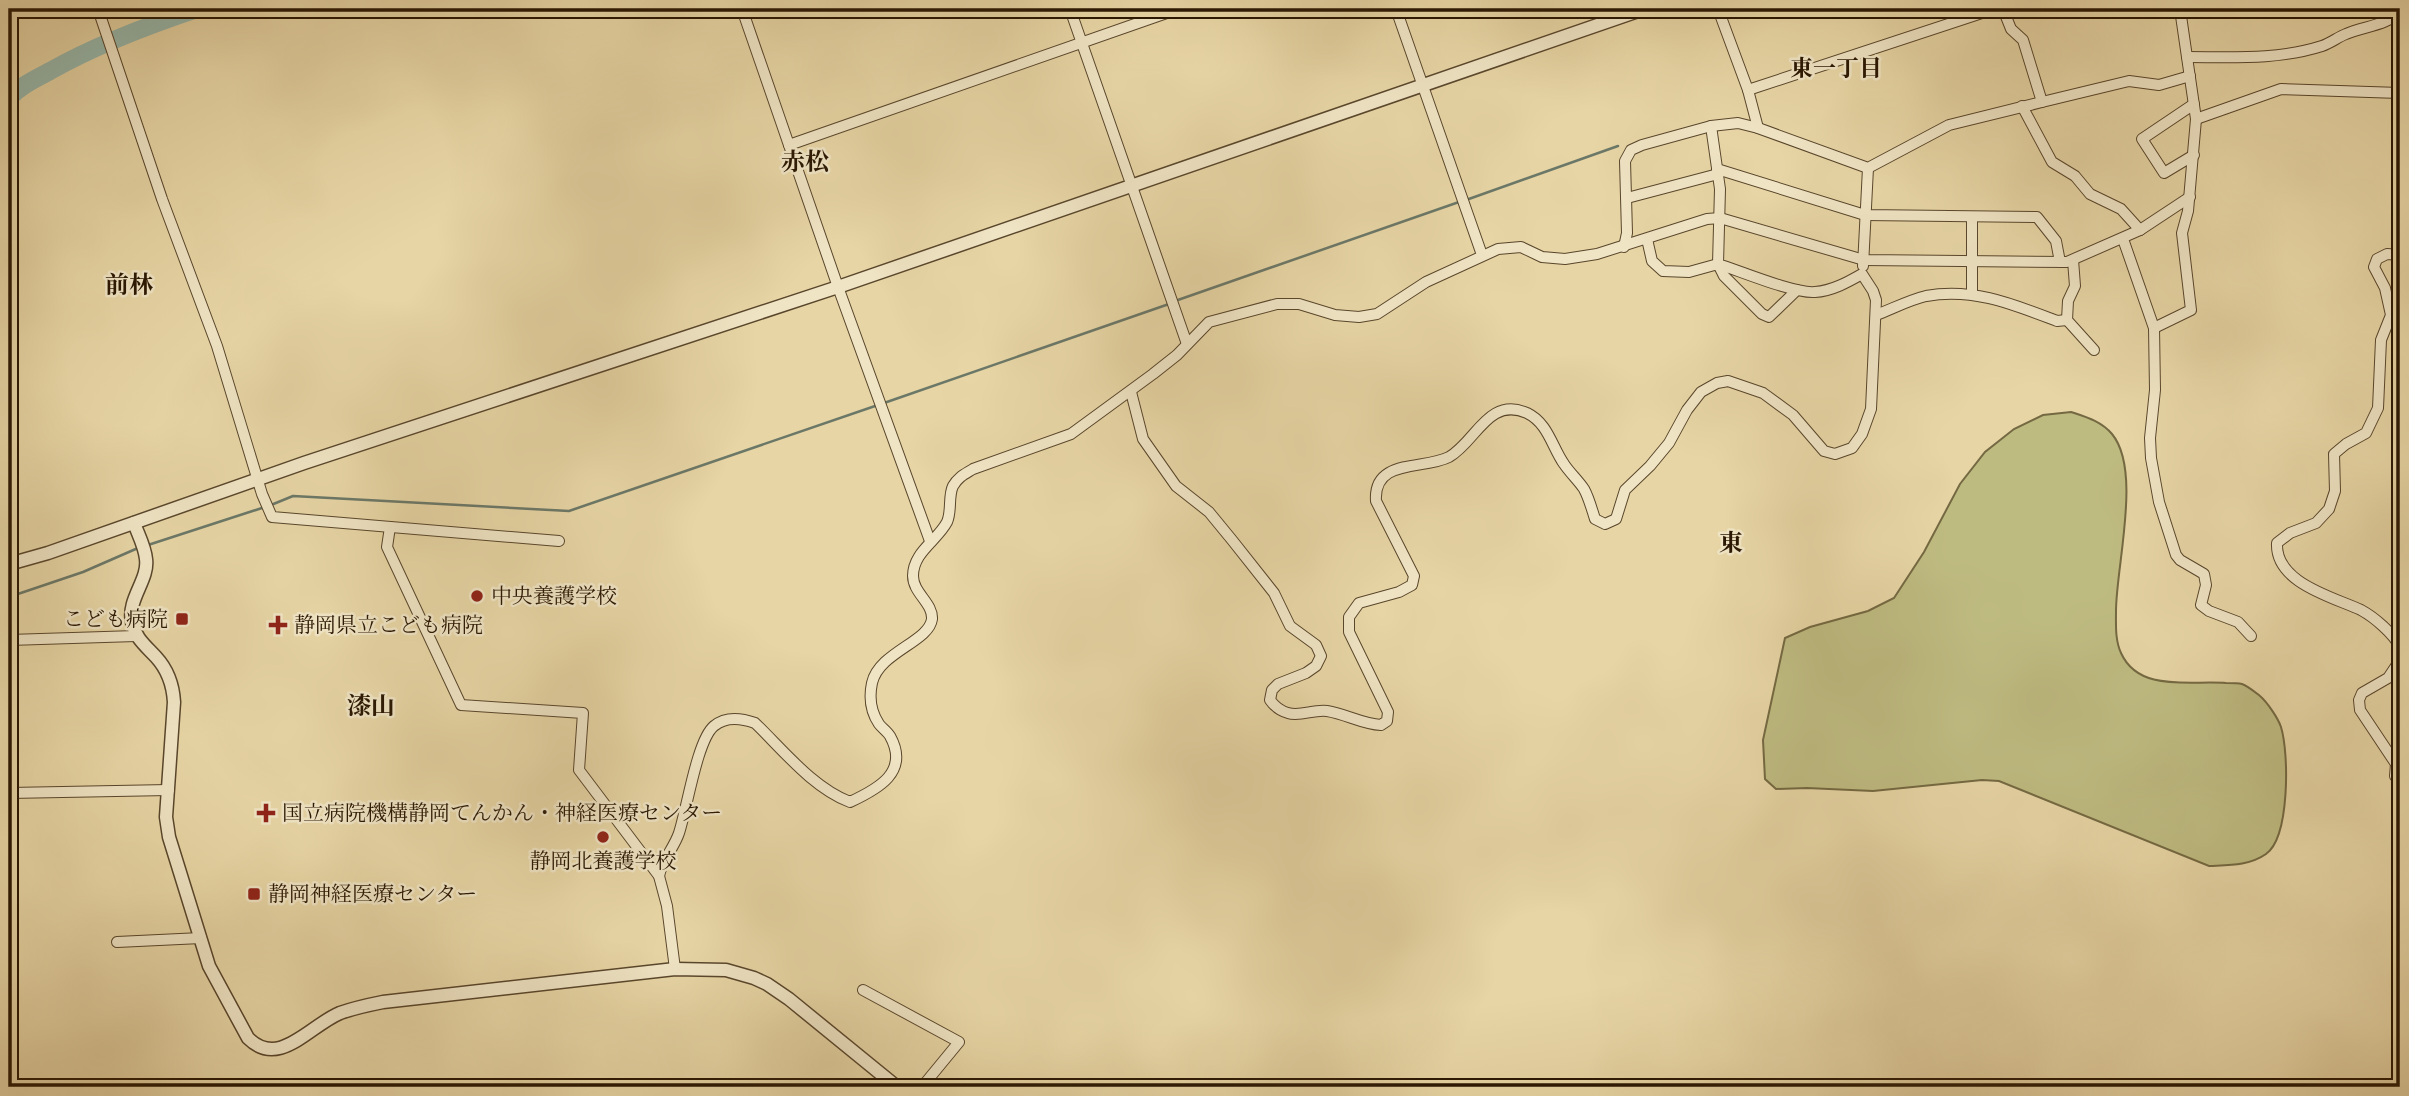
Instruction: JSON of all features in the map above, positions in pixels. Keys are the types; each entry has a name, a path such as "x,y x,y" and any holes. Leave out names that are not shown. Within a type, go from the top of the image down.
{"street":[{"path":"120,9 99,12 162,199 217,346 262,494 272,517 559,541"},
{"path":"742,9 838,287 930,541"},
{"path":"1070,9 1187,344"},
{"path":"789,145 1178,9"},
{"path":"1396,9 1482,255"},
{"path":"9,564 838,287 1644,9"},
{"path":"1718,9 1748,90 1758,128"},
{"path":"1748,90 1994,9"},
{"path":"2003,9 2011,29 2024,40 2042,102"},
{"path":"2154,328 2191,310 2182,233 2190,197 2196,119 2180,9"},
{"path":"2187,57 2272,57 2295,54 2381,23 2400,11"},
{"path":"1624,247 1627,233 1625,161 1630,150 1642,145 1711,126 1738,123 1868,168 1949,125 2129,82 2159,85 2190,76"},
{"path":"2196,119 2281,89 2400,93"},
{"path":"2194,104 2141,139 2164,173 2194,155"},
{"path":"2022,106 2052,162 2075,177 2090,194 2122,209 2140,230"},
{"path":"1711,126 1720,218 1718,264 1724,276 1762,314 1769,317 1797,290"},
{"path":"1131,392 1143,439 1176,486 1209,512 1274,593 1290,626 1316,645 1321,656 1320,661 1306,673 1278,684 1272,690 1270,700 1275,706 1293,715 1323,710 1381,726 1387,721 1388,712 1349,632 1349,617 1359,603 1409,588 1414,576 1376,501 1375,489 1378,482 1389,473 1409,465 1446,459 1460,450 1490,416 1506,410 1526,413 1542,424 1563,464 1585,491 1595,519 1605,524 1616,519 1625,490 1669,443 1687,410 1701,392 1717,383 1728,381 1763,393 1793,415 1824,451 1835,454 1852,448 1862,434 1871,409 1876,300 1862,274 1868,168"},
{"path":"1627,198 1717,172 1865,215 2037,217 2056,241 2060,262"},
{"path":"659,876 678,835 709,731 726,719 744,719 755,723 836,797 850,802 875,791 887,779 895,769 895,755 890,736 878,722 870,701 872,681 880,666 927,632 932,620 931,611 915,587 913,577 915,565 930,541 947,522 951,488 959,477 973,469 1071,433 1131,392 1177,355 1209,322 1277,304 1299,304 1335,314 1359,317 1377,314 1426,282 1497,249 1521,247 1542,257 1565,259 1624,247 1707,219 1720,218 1864,260 2060,262 2073,260 2123,239 2190,197"},
{"path":"1972,217 1972,295"},
{"path":"1647,239 1652,261 1663,271 1689,272 1718,264 1814,293 1837,287 1862,274"},
{"path":"2123,239 2154,328 2155,390 2150,438 2151,458 2170,542 2180,560 2204,574 2206,585 2201,605 2209,611 2238,622 2250,636"},
{"path":"2400,255 2387,254 2377,259 2374,267 2385,288 2391,315 2381,340 2378,408 2366,433 2334,454 2335,491 2329,509 2316,523 2277,543 2276,549 2283,564 2300,582 2312,590 2364,612 2385,629 2400,647"},
{"path":"2073,260 2075,286 2068,301 2067,320 2094,350"},
{"path":"1875,315 1925,296 1952,293 1995,298 2057,321 2067,320"},
{"path":"134,523 146,559 146,568 132,604 131,614 136,636 161,663 173,690 166,817 169,837 209,966 248,1038 263,1050 275,1051 289,1045 338,1014 383,1002 675,969 726,970 754,978 789,999 897,1087"},
{"path":"390,527 387,547 461,705 583,713 579,770 659,876 667,906 675,969"},
{"path":"9,640 136,636"},
{"path":"2395,776 2396,764 2360,710 2359,699 2362,693 2388,678 2400,660"},
{"path":"9,793 169,790"},
{"path":"117,942 201,938"},
{"path":"863,990 959,1042 922,1087"}],"shaded area":[{"path":"2071,412 2103,426 2112,434 2121,450 2126,494 2116,627 2119,648 2129,666 2140,674 2167,682 2242,684 2263,699 2280,723 2284,739 2286,794 2280,831 2274,845 2266,854 2253,861 2209,866 1999,781 1982,780 1873,791 1776,789 1765,779 1763,740 1785,638 1810,627 1868,611 1894,598 1924,552 1960,484 1985,452 2014,429 2043,415"}],"waterway":[{"path":"9,98 28,83 103,44 197,9"},
{"path":"1466,200 1618,146"},
{"path":"1175,301 1459,202"},
{"path":"884,403 1169,304"},
{"path":"271,505 293,496 569,511 878,405"},
{"path":"148,545 265,507"},
{"path":"9,597 83,572 138,548"}],"place":[{"name":"中央養護学校","path":"477,596"},
{"name":"こども病院","path":"182,619"},
{"name":"静岡県立こども病院","path":"278,625"},
{"name":"国立病院機構静岡てんかん・神経医療センター","path":"266,813"},
{"name":"静岡北養護学校","path":"603,837"},
{"name":"静岡神経医療センター","path":"254,894"}],"district":[{"name":"東一丁目","path":"1836,68"},
{"name":"赤松","path":"805,162"},
{"name":"前林","path":"129,285"},
{"name":"東","path":"1731,543"},
{"name":"漆山","path":"371,706"}]}
